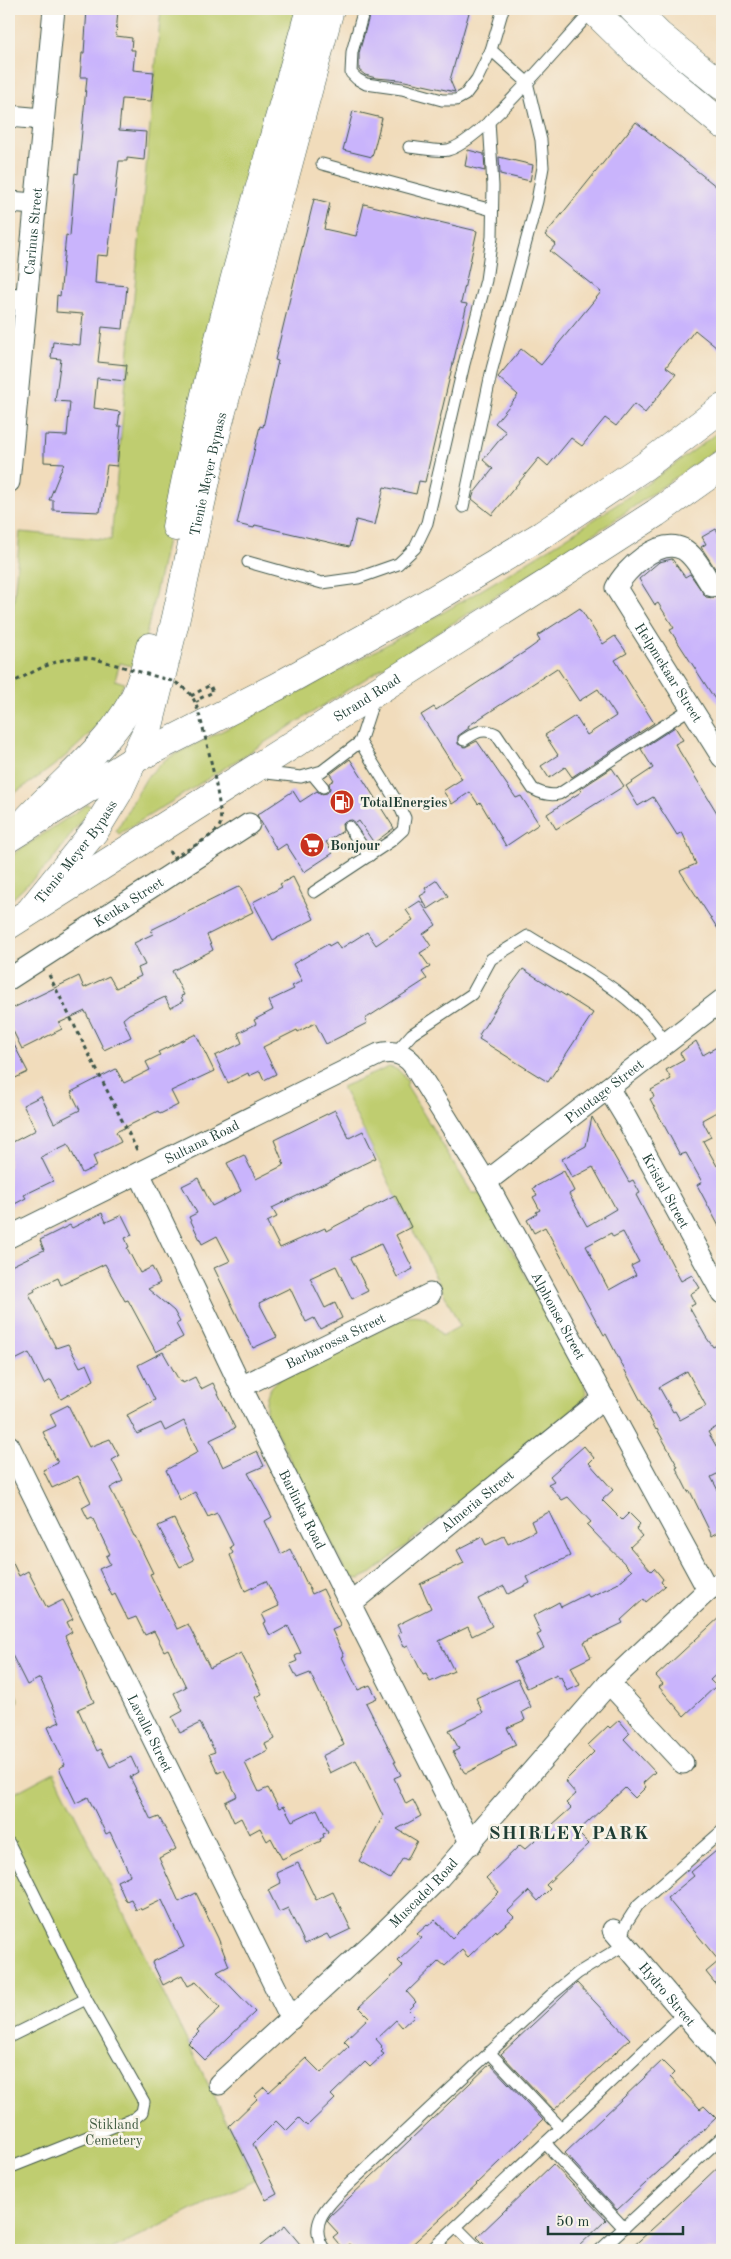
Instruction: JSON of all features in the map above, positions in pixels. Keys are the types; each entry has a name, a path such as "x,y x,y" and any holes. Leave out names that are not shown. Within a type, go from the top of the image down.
{"street":[{"name":"Carinus Street","path":"9,482 18,299 35,204 54,9"},
{"name":"Tienie Meyer Bypass","path":"11,836 98,748 119,723 132,702 142,680 204,398 255,202 310,9"},
{"name":"Tienie Meyer Bypass","path":"19,918 96,829 118,793 149,726 175,622 218,426 330,9"},
{"path":"593,9 638,54 722,124"},
{"path":"633,9 659,35 722,86"},
{"path":"9,116 43,119"},
{"path":"9,202 35,204"},
{"path":"11,836 135,759 278,686 433,600 542,536 645,466 722,408"},
{"name":"Strand Road","path":"19,918 649,518 721,469"},
{"name":"Helpmekaar Street","path":"712,586 689,554 680,548 666,547 654,551 634,565 620,579 616,588 722,757"},
{"name":"Keuka Street","path":"9,979 249,824"},
{"name":"Pinotage Street","path":"486,1182 722,1000"},
{"name":"Sultana Road","path":"9,1237 140,1166 379,1054 395,1053"},
{"name":"Alphonse Street","path":"395,1053 409,1060 414,1066 486,1182 604,1398 715,1586"},
{"name":"Kristal Street","path":"608,1088 722,1293"},
{"name":"Barlinka Road","path":"140,1166 241,1387 471,1844"},
{"name":"Barbarossa Street","path":"241,1387 430,1294"},
{"name":"Almeria Street","path":"351,1603 604,1398"},
{"name":"Lavalle Street","path":"9,1446 291,2019"},
{"name":"Muscadel Road","path":"219,2084 376,1940 471,1844 609,1683 715,1586"},
{"path":"609,1683 683,1763"},
{"name":"Hydro Street","path":"620,1938 684,2013 719,2046"}],"lane":[{"path":"364,9 350,66 351,72 356,79 366,84 402,89 442,100 456,100 465,95 478,79 491,50 503,9"},
{"path":"410,147 447,150 469,138 527,82 593,9"},
{"path":"463,507 492,369 535,210 543,167 541,140 527,82 491,50"},
{"path":"248,562 322,583 358,578 398,564 415,548 427,523 464,364 486,280 492,237 489,120"},
{"path":"322,164 492,210"},
{"path":"252,771 301,777 313,775 336,761 360,742 377,691"},
{"path":"464,740 480,731 492,731 496,734 534,790 553,795 559,794 691,708"},
{"path":"314,892 369,856 399,835 403,830 405,818 360,742"},
{"path":"313,775 323,787"},
{"path":"349,827 369,856"},
{"path":"395,1053 412,1034 472,994 491,958 528,936 615,990 656,1027 666,1044"},
{"path":"324,2250 318,2235 321,2215 325,2209 489,2052 620,1938 627,1922 638,1905 722,1831"},
{"path":"9,1843 86,1999 144,2102 142,2112 135,2118 9,2168"},
{"path":"9,2037 86,1999"},
{"path":"431,2250 684,2013"},
{"path":"489,2052 561,2128"},
{"path":"600,2250 722,2137"},
{"path":"545,2143 624,2228"},
{"path":"456,2227 479,2250"}],"path":[{"path":"9,684 65,658 76,656 99,660 175,682 191,696 196,703 222,821 217,830 173,858 168,851"},
{"path":"191,696 210,685 213,692 197,700"},
{"path":"9,793 13,800"},
{"path":"45,966 140,1166"}],"green space":[{"path":"161,9 301,9 187,448 139,668 120,663 115,680 124,683 103,718 62,759 13,794 9,786 9,653 20,532 111,540"},
{"path":"722,429 722,445 606,526 171,802 119,834 116,831 147,777 166,759 280,702 445,612 633,494"},
{"path":"88,804 91,807 51,862 9,902 9,857"},
{"path":"389,1067 401,1072 408,1083 406,1085 472,1193 481,1193 584,1383 586,1394 579,1404 372,1573 359,1579 351,1577 346,1572 266,1411 266,1401 270,1389 280,1379 404,1318 422,1317 431,1322 442,1336 460,1326 342,1087"},
{"path":"9,1679 19,1701 9,1707"},
{"name":"Stikland Cemetery","path":"54,1772 255,2179 112,2250 9,2250 9,1796"}],"building":[{"path":"87,9 118,9 116,36 132,38 131,50 135,50 133,70 154,72 151,101 122,99 119,130 146,132 144,160 127,158 127,161 119,161 108,256 97,255 95,283 127,286 123,329 102,327 98,362 127,365 125,381 97,378 94,408 120,412 118,426 121,426 117,466 107,465 100,512 53,510 53,500 49,500 64,463 44,462 45,435 67,436 70,402 55,401 61,359 51,358 53,342 80,345 83,314 56,312 57,295 60,296 66,235 70,236 75,173 78,174 87,77 80,77 82,53 84,53"},
{"path":"371,9 470,9 450,80 455,92 400,80 376,78 365,75 359,70 359,53"},
{"path":"353,111 382,118 372,157 343,150"},
{"path":"636,122 722,191 722,352 695,330 666,367 676,374 645,413 634,404 616,426 605,418 582,446 571,438 548,466 539,458 492,515 472,499 474,493 493,469 483,460 506,432 495,423 518,395 498,377 521,349 541,365 601,292 550,251 556,244 545,235"},
{"path":"468,150 484,154 485,171 465,166"},
{"path":"499,157 533,165 530,181 500,174"},
{"path":"314,199 330,203 324,229 356,236 364,204 477,231 461,303 467,304 425,482 419,481 416,494 384,487 375,525 356,520 349,547 255,525 254,528 237,524 260,426 263,427 278,361 275,360"},
{"path":"716,529 722,539 722,579 701,547 706,544 702,537"},
{"path":"672,559 685,577 690,574 706,597 713,598 722,593 722,710 670,630 674,628 658,603 655,605 639,579 659,562"},
{"path":"580,608 603,644 615,636 627,653 615,660 654,723 572,777 565,767 549,778 541,766 558,755 545,735 575,716 587,735 616,716 598,689 579,701 557,668 468,726 469,728 458,736 458,744 465,747 477,741 516,798 521,796 539,824 506,846 480,802 478,804 470,792 452,804 443,791 462,779 421,715 434,707 436,710 529,649 540,641 537,636"},
{"path":"675,727 683,740 675,744 722,821 722,935 680,871 696,864 682,832 677,835 653,797 638,806 626,786 653,768 641,749"},
{"path":"350,759 394,828 374,843 359,821 356,823 352,820 345,821 342,824 343,831 326,842 333,853 304,872 286,844 277,850 257,815 293,791 300,802 317,791 321,794 327,793 330,789 329,783 334,780 330,774"},
{"path":"612,768 624,786 556,829 547,814 581,792 580,789"},
{"path":"293,877 314,919 273,940 253,902 282,887 280,884"},
{"path":"437,880 448,896 428,909 420,896 427,892 425,888"},
{"path":"240,886 253,912 207,935 213,950 172,971 184,995 181,996 183,1001 170,1008 165,997 129,1014 123,1019 131,1037 104,1050 85,1011 59,1023 62,1029 22,1049 9,1023 9,1010 79,976 84,988 109,976 116,988 141,976 138,968 145,965 134,943 153,934 151,930"},
{"path":"420,901 436,925 423,934 431,946 420,953 430,967 422,972 427,979 365,1019 367,1023 326,1044 315,1023 263,1047 276,1074 264,1080 260,1071 249,1076 248,1073 228,1083 215,1056 242,1043 238,1033 256,1024 254,1020 273,1010 269,1001 294,989 292,986 302,981 293,964 328,944 329,946 336,942 340,949 367,932 376,945 413,920 406,910"},
{"path":"523,969 593,1013 548,1082 479,1039 481,1036 479,1035 506,992"},
{"path":"196,1034 214,1071 171,1091 178,1105 160,1114 158,1111 116,1132 121,1142 93,1156 97,1166 82,1173 68,1144 41,1157 53,1181 24,1195 26,1198 9,1207 9,1144 36,1130 23,1105 41,1096 54,1123 80,1110 71,1092 116,1069 124,1083 150,1070 146,1062 160,1055 158,1052"},
{"path":"9,1035 28,1072 9,1081"},
{"path":"696,1041 703,1055 722,1044 722,1109 702,1120 711,1137 703,1141 717,1166 722,1164 722,1232 697,1185 702,1182 686,1153 680,1155 650,1099 654,1097 651,1090 671,1079 666,1070 684,1060 680,1053"},
{"path":"335,1110 349,1138 363,1131 376,1158 272,1208 277,1217 267,1222 280,1248 325,1228 326,1231 395,1195 411,1227 396,1235 413,1269 397,1277 381,1244 351,1258 368,1291 352,1299 336,1266 310,1278 325,1308 335,1303 342,1318 320,1329 314,1318 306,1322 290,1288 259,1303 277,1337 253,1348 214,1268 230,1261 217,1236 202,1244 189,1217 197,1213 182,1186 198,1178 212,1206 241,1191 227,1163 244,1155 256,1179 284,1165 274,1140"},
{"path":"592,1117 629,1182 633,1180 640,1193 636,1195 681,1281 692,1275 700,1288 690,1294 695,1304 689,1307 706,1337 713,1347 717,1345 722,1355 722,1424 708,1432 722,1456 722,1467 717,1469 719,1473 711,1477 722,1498 722,1530 712,1536 690,1491 688,1492 676,1468 678,1467 545,1227 534,1233 527,1220 540,1210 533,1197 537,1195 533,1188 564,1171 574,1191 569,1194 587,1226 616,1209 593,1167 572,1178 562,1159 586,1146","holes":["623,1232 639,1262 631,1266 636,1275 609,1290 586,1246 611,1233 613,1237","687,1371 706,1406 680,1420 675,1411 673,1412 659,1387"]},
{"path":"102,1213 106,1222 122,1215 132,1235 125,1238 129,1247 127,1248 140,1273 152,1267 160,1283 148,1289 174,1311 180,1322 176,1324 183,1337 156,1352 128,1300 125,1301 105,1264 61,1285 58,1278 34,1289 35,1291 29,1294 56,1348 68,1344 80,1367 87,1364 94,1380 61,1399 51,1380 44,1384 29,1353 9,1363 9,1267 44,1250 40,1240 70,1225 72,1228"},
{"path":"163,1352 180,1382 182,1381 183,1383 195,1377 201,1389 213,1383 235,1428 210,1440 223,1467 257,1451 264,1466 248,1473 272,1517 265,1521 281,1554 290,1549 312,1594 323,1589 341,1626 332,1630 344,1656 342,1657 358,1690 370,1685 377,1698 366,1703 396,1762 394,1762 401,1775 394,1778 406,1804 413,1800 421,1816 397,1829 417,1841 407,1860 403,1858 390,1879 359,1861 383,1816 356,1760 330,1773 322,1756 344,1745 310,1673 297,1678 290,1664 297,1661 295,1656 301,1653 288,1626 270,1636 262,1614 279,1606 266,1581 245,1591 230,1555 233,1553 230,1547 233,1545 217,1513 208,1517 195,1492 180,1500 166,1470 198,1452 184,1421 165,1431 161,1423 137,1434 127,1415 155,1400 138,1365"},
{"path":"68,1405 89,1447 110,1439 119,1456 112,1460 123,1481 110,1488 153,1573 150,1574 177,1629 188,1624 210,1668 241,1653 262,1694 255,1697 275,1739 265,1744 268,1751 245,1763 259,1792 268,1788 279,1808 284,1806 292,1821 317,1809 328,1832 323,1834 324,1837 320,1839 321,1841 282,1859 271,1838 267,1841 260,1828 249,1834 241,1818 234,1822 225,1802 237,1796 224,1770 218,1773 209,1754 215,1752 200,1723 180,1733 172,1717 183,1711 174,1693 186,1687 168,1649 164,1651 154,1631 145,1635 136,1617 128,1620 115,1594 112,1596 99,1569 110,1564 106,1556 110,1554 92,1517 88,1519 82,1507 91,1502 78,1476 52,1488 43,1470 58,1463 43,1432 56,1426 50,1414"},
{"path":"584,1446 594,1458 589,1463 613,1490 602,1500 622,1520 629,1513 640,1524 636,1529 642,1536 630,1547 651,1571 654,1568 663,1579 661,1582 665,1586 646,1602 644,1599 621,1620 623,1623 584,1642 591,1657 571,1667 580,1685 567,1691 561,1677 559,1678 557,1674 527,1688 514,1662 544,1648 537,1635 541,1633 533,1616 559,1602 561,1607 587,1594 589,1597 617,1584 632,1571 587,1525 591,1522 568,1497 562,1500 548,1484 554,1481 550,1476"},
{"path":"549,1512 570,1556 527,1577 530,1583 508,1594 504,1586 478,1599 492,1626 472,1636 468,1627 439,1641 454,1671 430,1682 426,1674 423,1675 408,1645 404,1647 398,1634 401,1633 397,1625 431,1608 420,1584 464,1563 457,1550 482,1537 486,1545 504,1536 508,1544 535,1531 531,1521"},
{"path":"174,1519 194,1560 180,1567 158,1526"},
{"path":"9,1555 19,1576 28,1571 47,1608 63,1600 73,1619 67,1622 72,1632 65,1636 94,1702 78,1709 97,1751 101,1749 110,1767 131,1757 138,1772 130,1777 151,1820 159,1817 176,1849 159,1858 179,1902 196,1893 218,1938 229,1966 217,1972 255,2012 205,2060 188,2043 199,2032 197,2030 220,2008 196,1982 188,1986 182,1975 163,1985 152,1962 184,1947 162,1900 141,1910 140,1908 136,1910 131,1899 126,1901 117,1881 130,1875 110,1832 106,1834 88,1797 76,1803 59,1768 65,1765 48,1727 60,1722 40,1678 27,1685 9,1649"},
{"path":"722,1615 722,1669 710,1680 716,1686 684,1716 659,1687 663,1684 656,1676"},
{"path":"518,1679 531,1707 522,1712 525,1720 507,1728 516,1745 466,1773 464,1772 453,1752 459,1749 449,1730 483,1713 476,1698"},
{"path":"619,1720 630,1733 624,1739 655,1772 643,1783 646,1787 635,1798 625,1788 577,1832 589,1844 546,1885 550,1889 538,1901 529,1891 508,1911 514,1917 497,1932 496,1930 468,1957 462,1950 445,1966 439,1961 407,1992 416,2002 408,2010 414,2016 402,2027 396,2020 376,2039 382,2046 383,2050 381,2052 384,2054 370,2067 365,2062 331,2095 335,2099 307,2126 299,2118 286,2131 276,2121 253,2144 277,2194 266,2200 229,2126 257,2099 254,2096 264,2087 269,2092 306,2058 321,2073 349,2046 344,2041 369,2017 359,2007 403,1966 398,1961 422,1938 417,1934 427,1925 435,1920 452,1938 499,1892 486,1878 520,1845 525,1849 571,1808 566,1803 576,1794 565,1781 594,1752 588,1745 608,1726 610,1728"},
{"path":"722,1846 722,1992 706,1972 719,1961 667,1898 694,1876 691,1872"},
{"path":"298,1863 316,1900 333,1892 351,1929 330,1939 327,1934 305,1944 288,1908 279,1912 268,1890 281,1883 276,1873"},
{"path":"577,1983 630,2039 554,2110 501,2054"},
{"path":"662,2061 674,2073 670,2077 700,2109 704,2106 716,2118 617,2210 565,2153"},
{"path":"490,2064 543,2120 477,2185 406,2250 355,2250 349,2244 343,2249 333,2237 338,2233 327,2221 330,2216"},
{"path":"722,2163 722,2250 629,2250 662,2220"},
{"path":"553,2164 606,2220 575,2250 486,2250 485,2245 477,2237"},
{"path":"285,2226 305,2250 255,2250"}],"place":[{"name":"TotalEnergies","path":"342,802"},
{"name":"Bonjour","path":"312,845"}],"district":[{"name":"SHIRLEY PARK","path":"569,1832"}]}
